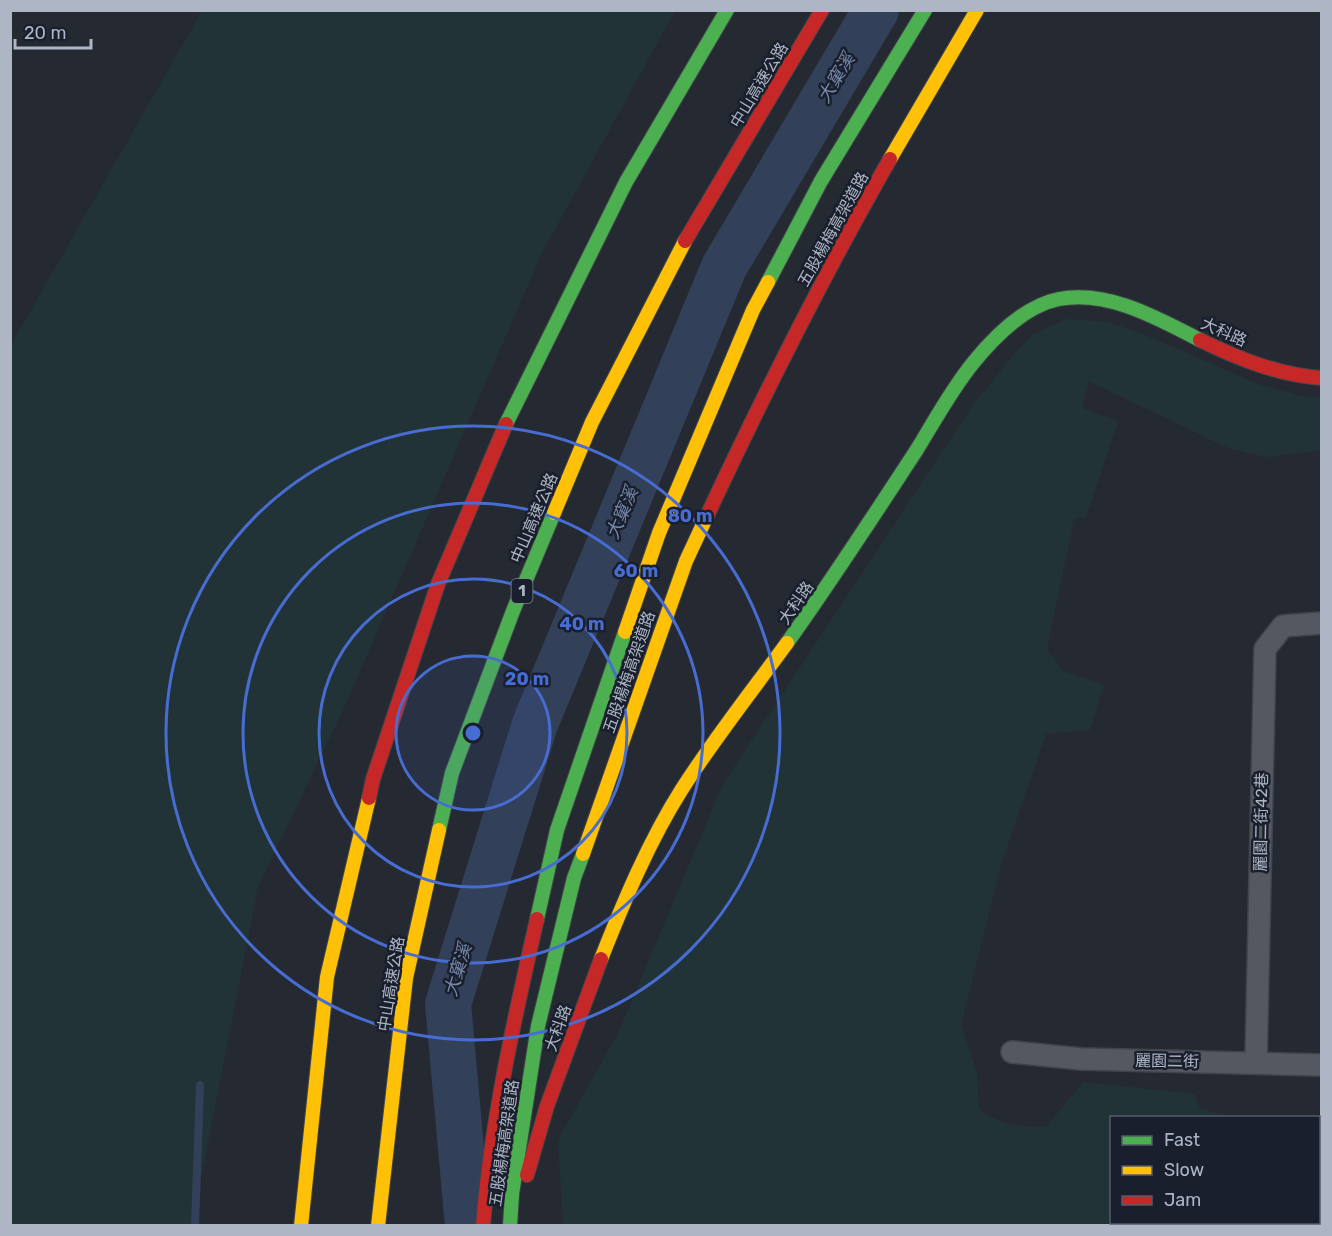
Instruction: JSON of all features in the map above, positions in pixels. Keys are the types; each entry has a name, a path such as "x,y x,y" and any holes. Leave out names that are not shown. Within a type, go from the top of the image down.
{"main road":[{"path":"301,1226 327,977 373,779 438,584 515,404 626,182 727,10"},
{"name":"中山高速公路","path":"378,1226 406,978 452,773 513,611 592,422 689,234 822,10"},
{"name":"五股楊梅高架道路","path":"483,1226 486,1188 509,1044 557,830 659,533 753,310 822,181 926,10"},
{"name":"五股楊梅高架道路","path":"510,1226 512,1194 538,1026 574,878 686,561 759,404 850,229 977,10"},
{"name":"大科路","path":"520,1226 521,1202 528,1166 547,1106 617,919 650,847 682,789 821,596 972,364 1002,331 1034,308 1066,297 1103,299 1137,310 1226,353 1272,370 1322,378"}],"street":[{"name":"麗園二街42巷","path":"1256,1063 1265,649 1283,626 1322,622"},
{"name":"麗園二街","path":"1012,1052 1081,1059 1322,1065"}],"shaded area":[{"path":"202,11 675,11 542,253 344,708 258,887 192,1225 11,1225 11,345"},
{"path":"1067,319 1108,322 1141,333 1258,384 1301,396 1321,398 1321,451 1265,457 1228,448 1089,381 1082,408 1118,421 1086,517 1074,519 1047,649 1063,671 1104,685 1090,730 1046,734 1001,865 961,1024 977,1073 979,1109 1003,1122 1019,1126 1046,1127 1083,1082 1195,1094 1200,1109 1231,1116 1110,1116 1110,1224 1230,1225 563,1225 558,1140 619,1031 723,784 973,405 1033,334"},
{"path":"1320,1118 1322,1118 1321,1225 1281,1225 1320,1224"}],"waterway":[{"name":"大窠溪","path":"468,1226 448,1004 535,724 724,267 876,10"},
{"path":"195,1226 200,1085"}],"traffic: fast":[{"path":"506,424 626,182 727,10"},
{"path":"768,282 821,181 925,10"},
{"path":"787,643 869,523 965,373 990,343 1022,315 1059,299 1078,297 1096,299 1114,302 1150,315 1200,340"},
{"path":"439,830 452,773 513,611 554,513"},
{"path":"537,919 557,830 625,632"},
{"path":"510,1226 512,1194 538,1026 574,878 583,854"}],"traffic: slow":[{"path":"890,159 977,10"},
{"path":"554,513 592,422 685,241"},
{"path":"625,632 659,533 753,310 768,282"},
{"path":"583,854 686,561 706,518"},
{"path":"601,959 638,872 670,809 707,752 787,643"},
{"path":"301,1226 327,977 369,798"},
{"path":"378,1226 406,978 439,830"}],"traffic: jam":[{"path":"685,241 822,10"},
{"path":"706,518 794,337 890,159"},
{"path":"1200,340 1229,354 1274,370 1322,378"},
{"path":"369,798 373,779 438,584 506,424"},
{"path":"483,1226 498,1110 537,919"},
{"path":"527,1175 547,1106 601,959"}]}
